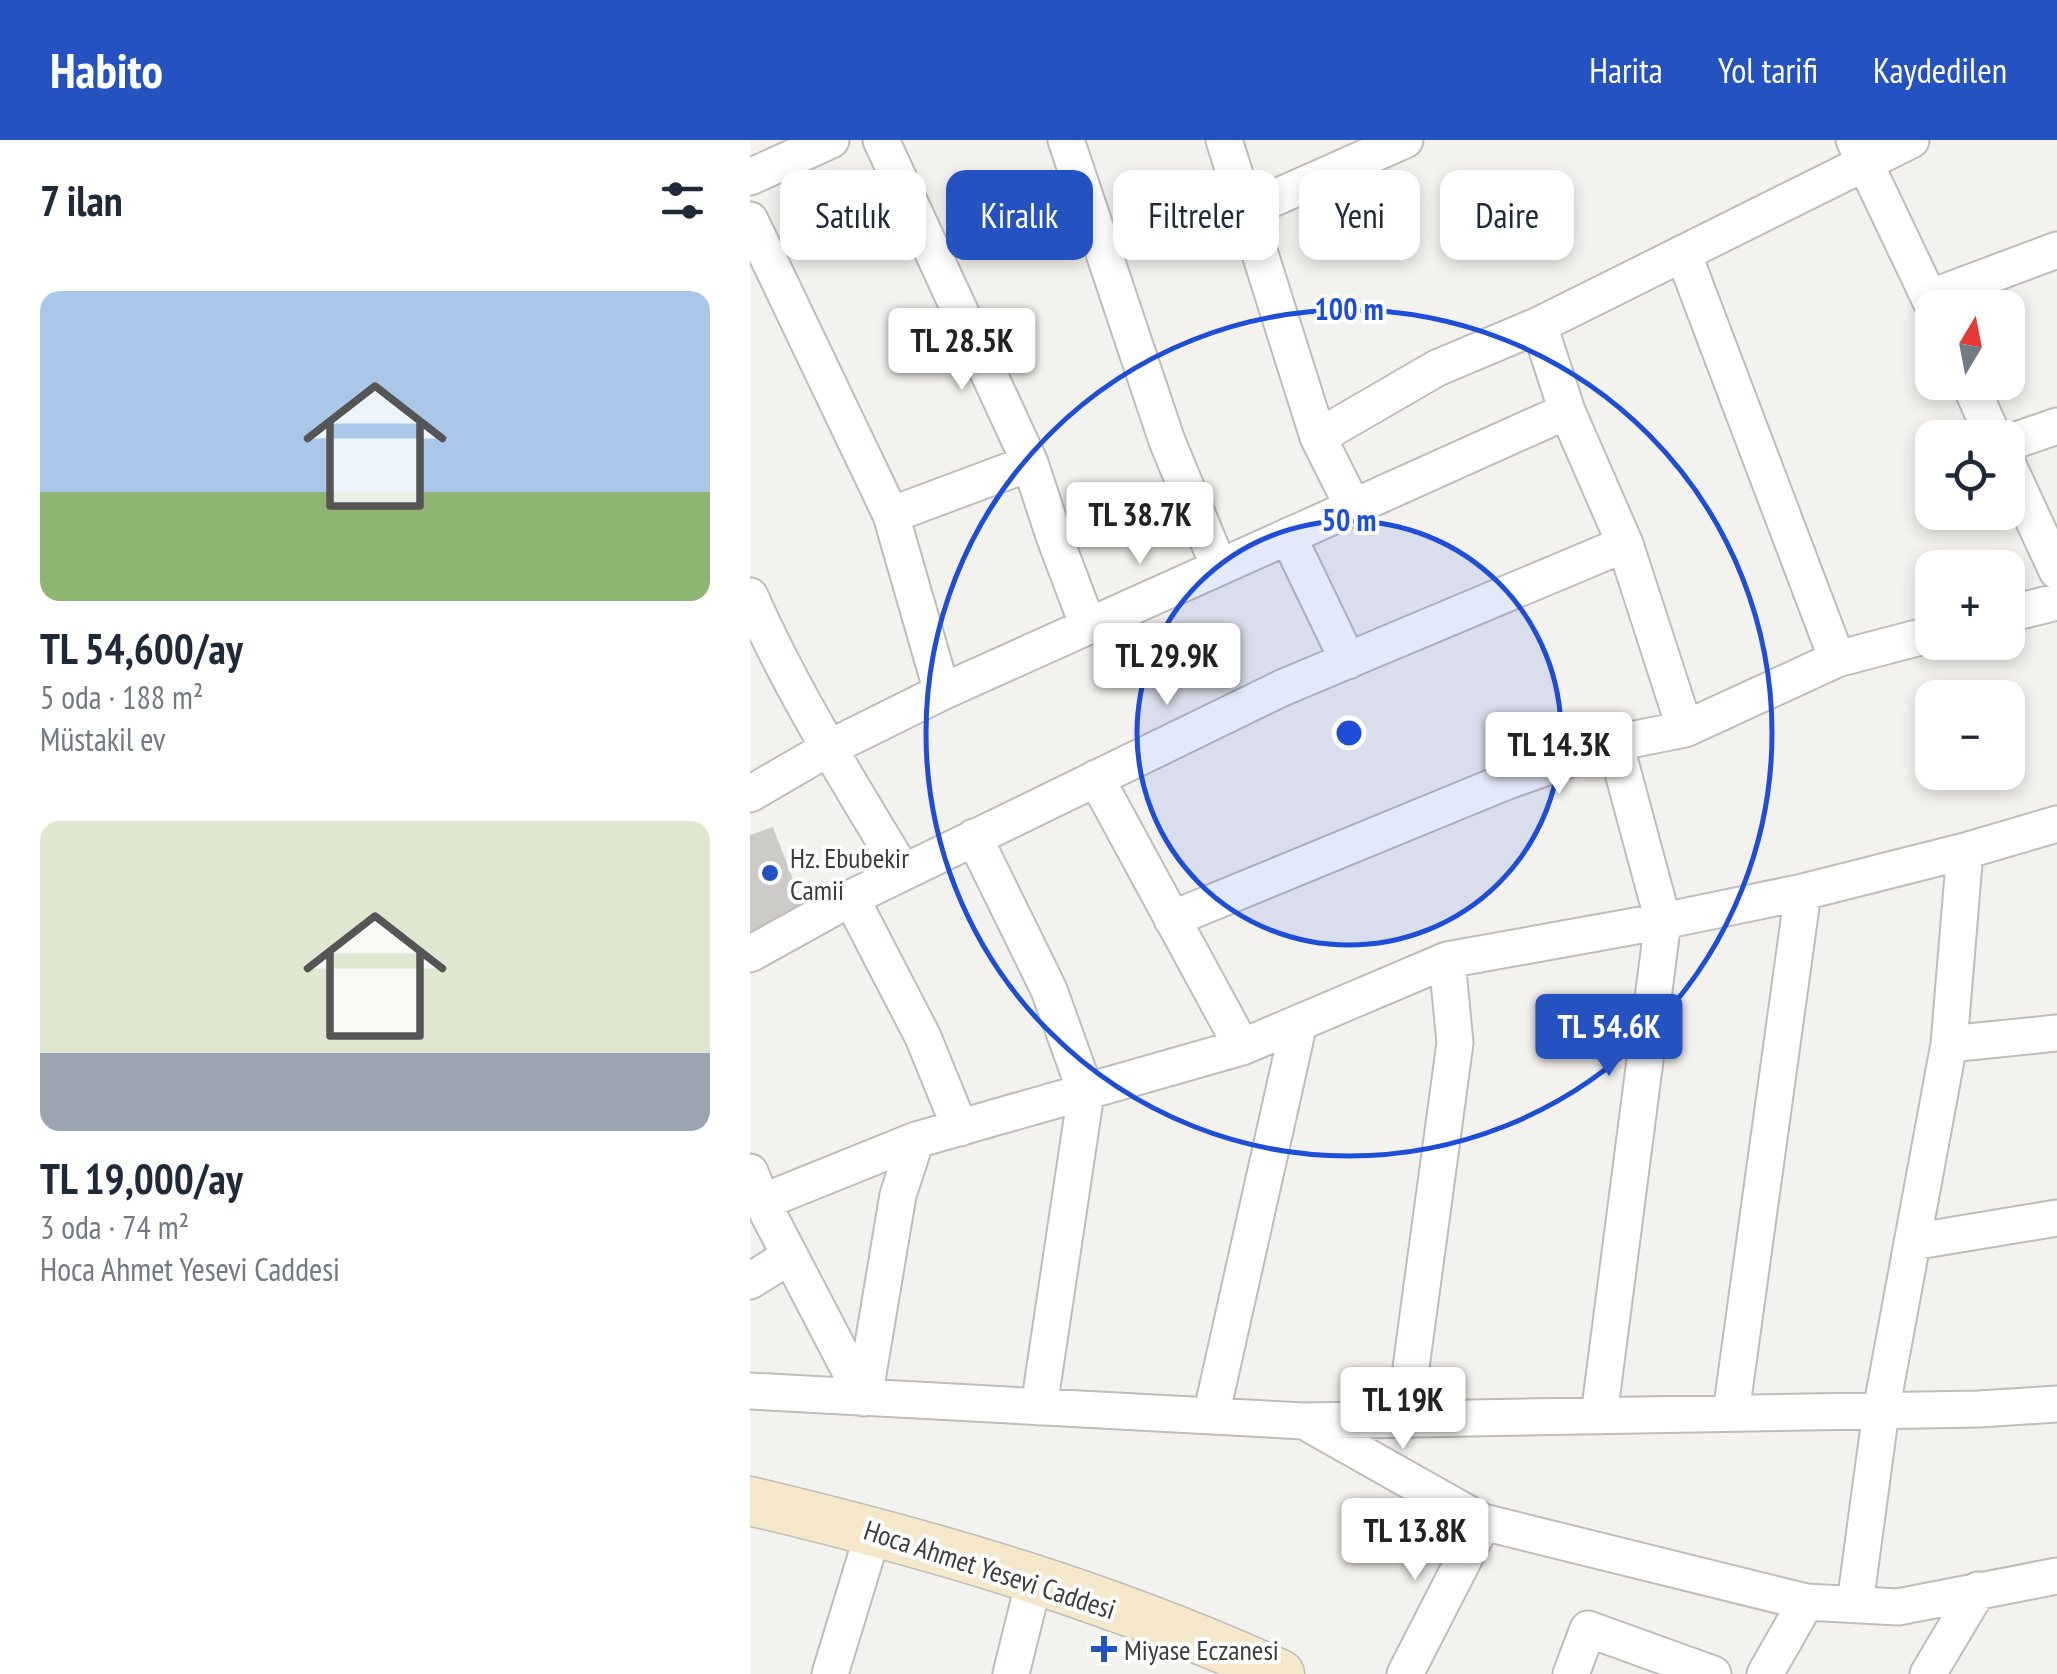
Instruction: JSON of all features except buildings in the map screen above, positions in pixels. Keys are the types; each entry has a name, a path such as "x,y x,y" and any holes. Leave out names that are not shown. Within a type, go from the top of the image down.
{"main road":[{"name":"Hoca Ahmet Yesevi Caddesi","path":"750,1501 874,1530 1035,1578 1280,1674"}],"street":[{"path":"750,177 831,140"},
{"path":"881,140 1030,462 1088,626"},
{"path":"1066,140 1167,440 1219,567"},
{"path":"1224,140 1233,170"},
{"path":"1279,195 1405,140"},
{"path":"1318,437 1437,368 1539,324 1683,253 1860,151 1911,140"},
{"path":"1860,151 1926,290"},
{"path":"750,220 890,516 942,692"},
{"path":"1963,290 2057,250"},
{"path":"1683,253 1836,659"},
{"path":"1262,260 1318,437 1353,507"},
{"path":"1539,324 1567,411 1625,544 1685,728"},
{"path":"750,794 829,748 942,692 1567,411"},
{"path":"2025,437 2057,426"},
{"path":"890,516 1030,462"},
{"path":"2025,502 2057,571"},
{"path":"1288,536 1348,660"},
{"path":"750,954 902,872 1282,688 1625,544"},
{"path":"751,601 829,748 902,872"},
{"path":"2025,610 2057,602"},
{"path":"1172,919 1488,789 1615,743 1685,728 1836,659 1915,638"},
{"path":"1598,1416 1662,921 1615,743"},
{"path":"1096,778 1242,1047"},
{"path":"864,1398 756,1187 1242,1047 1447,960 1803,892 2057,824"},
{"path":"974,837 1048,990 1086,1093 1038,1407"},
{"path":"1855,1604 1881,1410 1948,1044 1965,851"},
{"path":"1730,1413 1803,892"},
{"path":"850,898 922,1037 960,1128"},
{"path":"1404,1419 1456,1043 1447,960"},
{"path":"1211,1416 1299,1023"},
{"path":"1948,1044 2057,1033"},
{"path":"864,1398 898,1195 916,1140"},
{"path":"1912,1242 2057,1218"},
{"path":"750,1281 790,1256"},
{"path":"750,1391 1304,1421 1979,1409 2057,1404"},
{"path":"1304,1421 1483,1522 1806,1602 1898,1606 2057,1576"},
{"path":"1405,1674 1483,1522"},
{"path":"830,1674 874,1530"},
{"path":"1012,1674 1035,1578"},
{"path":"1928,1674 1978,1590"},
{"path":"1765,1674 1806,1602"},
{"path":"1570,1674 1588,1629 1713,1674"}],"place":[{"name":"Hz. Ebubekir Camii","path":"770,873"},
{"name":"Miyase Eczanesi","path":"1104,1649"}]}
